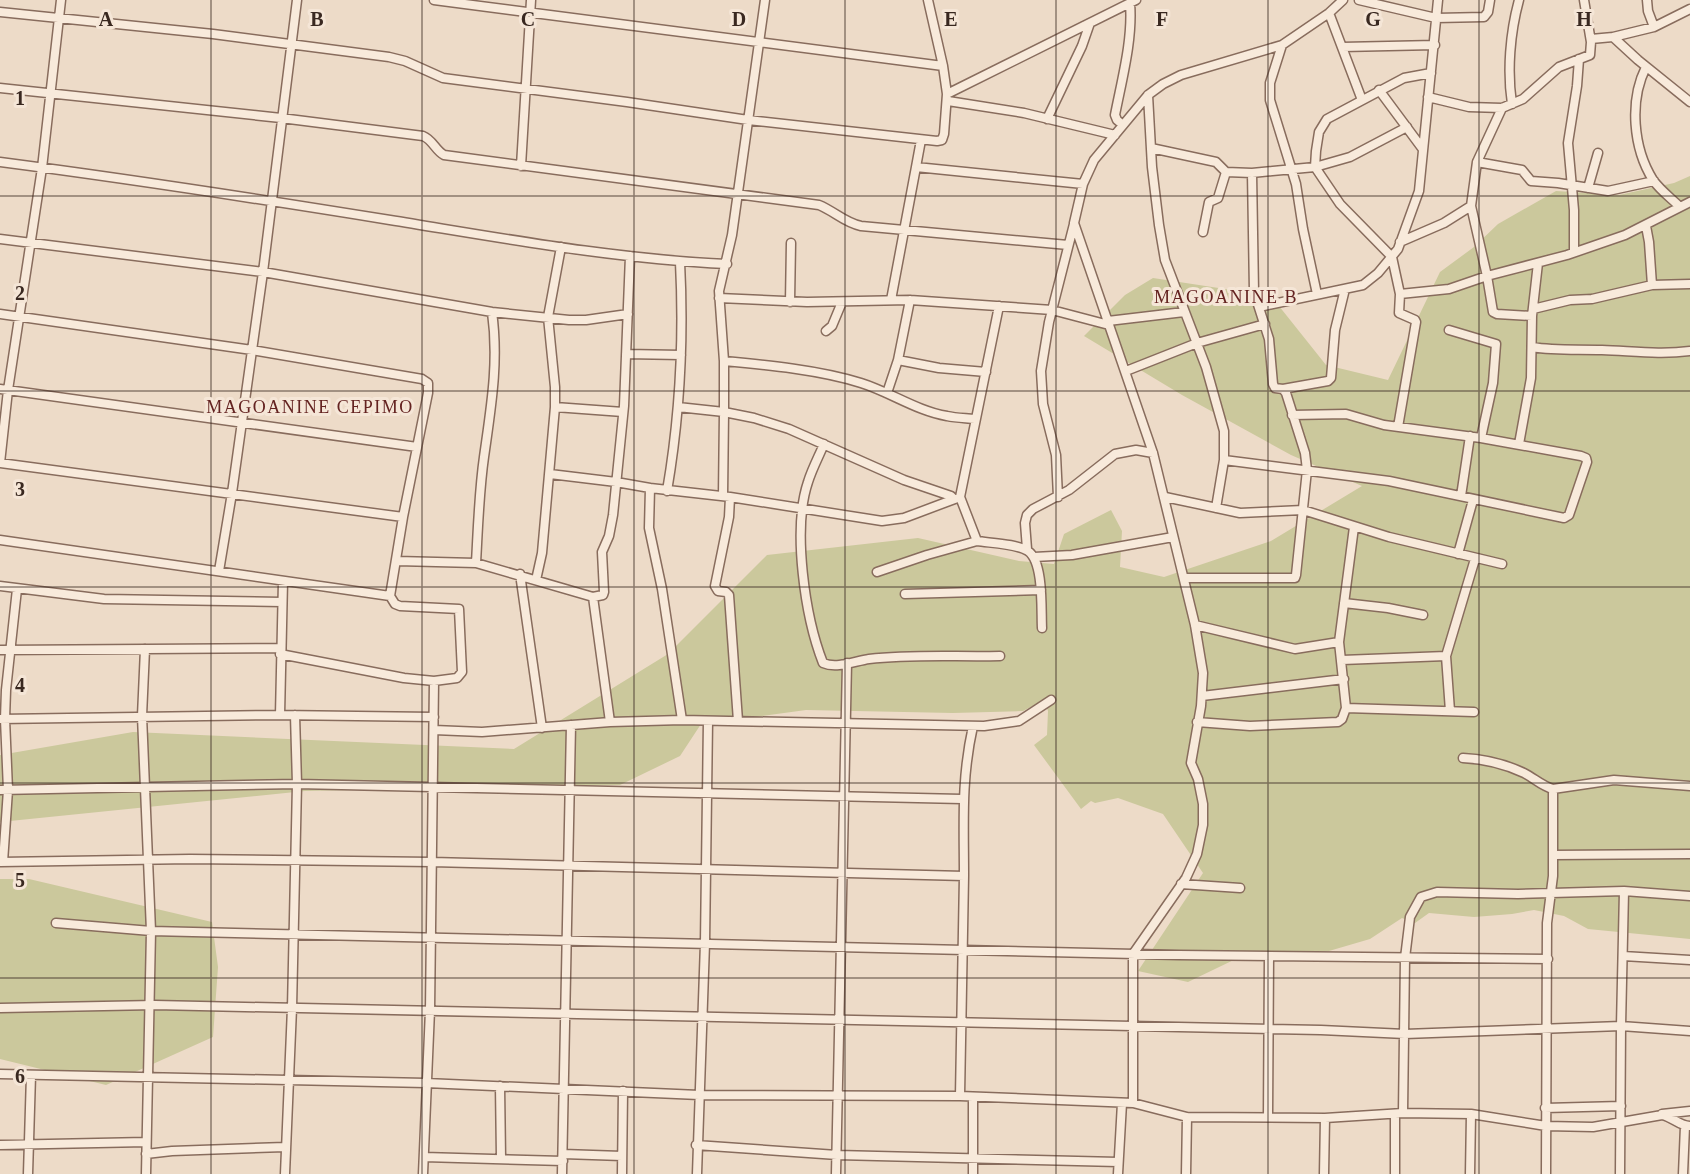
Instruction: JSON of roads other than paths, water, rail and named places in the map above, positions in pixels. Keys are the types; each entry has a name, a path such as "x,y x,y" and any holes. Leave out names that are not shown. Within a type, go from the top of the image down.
{"street":[{"path":"61,0 42,168 19,317 4,390 0,463 403,517"},
{"path":"219,571 263,272 297,0"},
{"path":"434,0 758,44 943,66"},
{"path":"521,166 531,0"},
{"path":"738,721 729,595 718,591 716,586 729,517 726,497 724,361 719,298 738,194 765,0"},
{"path":"0,12 291,43 389,57 405,61 443,78 748,120 921,140 942,140 948,98 928,0"},
{"path":"1058,497 1056,456 1043,404 1044,353 1052,310 1083,184 1094,160 1148,95 1163,84 1181,75 1282,45 1329,13 1343,0"},
{"path":"1359,0 1436,18 1484,17 1488,12 1490,0"},
{"path":"1259,307 1363,285 1371,281 1392,257 1419,191 1438,0"},
{"path":"1512,104 1508,74 1520,0"},
{"path":"1428,97 1470,107 1502,108 1523,99 1559,67 1590,55 1591,39 1584,0"},
{"path":"1647,0 1654,27"},
{"path":"948,98 1133,2"},
{"path":"1124,125 1117,120 1115,115 1133,2"},
{"path":"1591,39 1613,37 1654,27 1690,9"},
{"path":"1329,13 1362,100"},
{"path":"1047,119 1090,24"},
{"path":"1613,37 1690,102"},
{"path":"1282,45 1270,83 1270,100 1292,169 1317,294"},
{"path":"1342,47 1435,45"},
{"path":"1574,252 1574,210 1568,143 1579,60"},
{"path":"1646,67 1638,94 1635,118 1636,138 1654,181 1680,207"},
{"path":"1398,427 1416,322 1400,313 1400,294 1392,257 1340,204 1315,167 1319,132 1327,118 1413,75 1431,73"},
{"path":"0,88 281,118 423,136 429,139 437,152 444,155 819,206 831,210 854,224 1068,245"},
{"path":"1379,90 1422,148"},
{"path":"1148,95 1159,225 1166,260 1206,367 1224,431 1224,460 1216,508"},
{"path":"948,98 1114,135"},
{"path":"1502,108 1477,162 1471,206 1493,312 1497,314 1532,312 1563,301 1592,299 1652,285 1690,284"},
{"path":"1151,148 1216,162 1226,172 1252,173 1315,167 1350,157 1407,127"},
{"path":"891,300 921,140"},
{"path":"1588,188 1598,153"},
{"path":"0,162 272,200 561,247 680,262 727,264"},
{"path":"1477,162 1522,170 1526,178 1531,181 1608,191 1654,181"},
{"path":"916,167 1083,184"},
{"path":"1203,232 1209,202 1218,198 1226,172"},
{"path":"1252,173 1254,292 1271,351 1275,388 1284,389 1328,381 1331,378 1335,330 1346,289"},
{"path":"1400,294 1449,289 1625,236 1690,202"},
{"path":"1400,242 1444,223 1471,206"},
{"path":"1074,223 1153,453 1196,625 1203,673 1202,696 1191,763 1198,779 1203,804 1203,825 1197,854 1181,884 1132,954 1133,1104"},
{"path":"1646,226 1652,285"},
{"path":"0,239 263,272 492,312 586,320 628,314"},
{"path":"790,302 791,243"},
{"path":"536,579 542,553 555,407 548,317 561,247"},
{"path":"397,561 476,562 593,597 603,595 602,552 609,536 623,412 630,256"},
{"path":"667,491 678,407 681,355 680,262"},
{"path":"1519,444 1531,378 1532,312 1538,263"},
{"path":"719,298 790,302 910,300 1052,310 1109,323 1184,312"},
{"path":"887,393 898,360 910,300"},
{"path":"826,331 832,326 842,302"},
{"path":"977,541 957,498 999,306"},
{"path":"476,562 481,481 495,383 495,332 492,312"},
{"path":"0,314 252,350 426,380 429,393 403,517 390,596 394,604 400,606 459,609 462,672 457,678 434,681 404,678 280,651 5,650"},
{"path":"1126,371 1197,343 1265,324"},
{"path":"1449,330 1496,344 1493,383 1481,438"},
{"path":"1532,347 1551,350 1666,354 1690,351"},
{"path":"626,354 681,355"},
{"path":"898,360 939,368 986,372"},
{"path":"724,361 817,372 843,378 946,416 975,419"},
{"path":"1184,578 1295,578 1307,470 1305,453 1284,389"},
{"path":"4,390 417,447"},
{"path":"555,407 623,412"},
{"path":"678,407 724,412 774,424 904,480 957,498"},
{"path":"1224,460 1389,481 1564,518 1569,515 1587,462 1586,458 1519,444 1398,427 1346,414 1292,415"},
{"path":"1461,496 1470,436"},
{"path":"824,444 807,483 802,509 801,548 807,602 822,659 827,665 894,658 1000,656"},
{"path":"1042,628 1041,590 1034,557 1027,549 1025,523 1027,514 1039,505 1058,497 1115,454 1136,450 1153,453"},
{"path":"550,474 889,521 930,510 957,498"},
{"path":"650,488 649,528 662,589 682,720"},
{"path":"1165,498 1250,514 1303,510 1353,528 1502,564"},
{"path":"1458,554 1473,500"},
{"path":"1197,722 1250,726 1338,722 1342,719 1346,708 1339,642 1353,528"},
{"path":"1034,557 1072,555 1173,537"},
{"path":"0,540 390,596"},
{"path":"878,572 977,541 1027,549"},
{"path":"1450,711 1446,656 1475,559"},
{"path":"520,574 542,728"},
{"path":"280,715 283,581"},
{"path":"0,586 104,600 282,602"},
{"path":"17,589 5,650 1,862 148,859 432,862 964,876"},
{"path":"904,594 1041,590"},
{"path":"593,597 610,722"},
{"path":"1344,603 1423,615"},
{"path":"1196,625 1295,649 1339,642"},
{"path":"145,649 142,716 151,931 146,1174"},
{"path":"1342,660 1446,656"},
{"path":"836,1174 847,663"},
{"path":"1202,696 1344,679"},
{"path":"423,1174 430,1010 434,681"},
{"path":"434,730 482,732 610,722 682,720 973,726 1019,721 1051,700"},
{"path":"1346,708 1474,712"},
{"path":"2,719 280,715 434,717"},
{"path":"285,1174 294,933 297,784 295,716"},
{"path":"697,1174 696,1145 705,943 708,721"},
{"path":"562,1174 571,725"},
{"path":"960,1096 963,800 967,753 973,726"},
{"path":"1462,758 1478,759 1501,765 1524,773 1553,789 1614,780 1690,786"},
{"path":"4,790 297,784 963,800"},
{"path":"1546,1174 1548,923 1553,855 1553,789"},
{"path":"1553,855 1690,854"},
{"path":"1181,884 1240,888"},
{"path":"1620,1174 1624,891"},
{"path":"1395,1174 1405,1034 1405,958 1410,917 1421,897 1437,892 1551,894 1624,891 1690,896"},
{"path":"56,923 151,931 1132,954 1548,959"},
{"path":"1268,1117 1269,956"},
{"path":"1623,956 1690,960"},
{"path":"0,1008 150,1005 430,1010 1405,1034 1621,1026 1690,1031"},
{"path":"0,1074 426,1083 699,1095 960,1096 1133,1104 1187,1117 1325,1118 1399,1114 1471,1114 1546,1126 1593,1126 1622,1123 1662,1114 1690,1111"},
{"path":"28,1174 31,1075"},
{"path":"500,1086 501,1158"},
{"path":"622,1174 623,1091"},
{"path":"973,1174 974,1097"},
{"path":"1118,1174 1122,1103"},
{"path":"1545,1108 1621,1106"},
{"path":"1470,1174 1471,1114"},
{"path":"1662,1114 1687,1126 1683,1174"},
{"path":"1186,1174 1187,1117"},
{"path":"1324,1174 1325,1118"},
{"path":"0,1145 146,1142"},
{"path":"696,1145 837,1155 1118,1162"},
{"path":"146,1154 285,1147"},
{"path":"424,1157 622,1156"}],"district":[{"name":"MAGOANINE B","path":"1226,297"},
{"name":"MAGOANINE CEPIMO","path":"310,407"}]}
